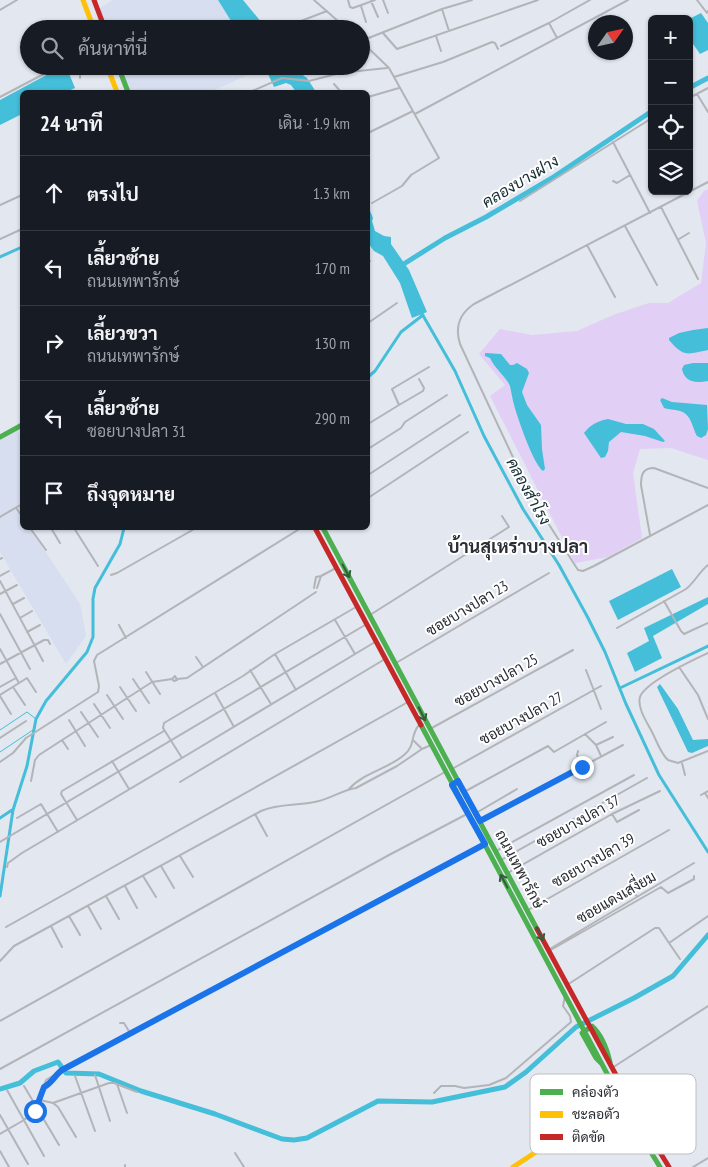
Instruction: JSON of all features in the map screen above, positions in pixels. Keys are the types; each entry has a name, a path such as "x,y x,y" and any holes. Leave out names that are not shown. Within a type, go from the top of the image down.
{"main road":[{"path":"83,0 91,20"},
{"path":"94,0 102,20"},
{"path":"110,75 116,90"},
{"path":"121,75 127,90"},
{"path":"0,437 20,426"},
{"name":"ถนนเทพารักษ์","path":"316,530 565,994 572,999"},
{"name":"ถนนเทพารักษ์","path":"324,530 528,910 596,1044 615,1074"},
{"path":"452,785 458,781"},
{"path":"603,1065 596,1058 582,1033 592,1026 596,1028 605,1046 611,1066"},
{"name":"ถนนเทพารักษ์","path":"596,1044 608,1074"},
{"path":"512,1167 532,1154"},
{"name":"ถนนเทพารักษ์","path":"652,1154 660,1167"},
{"name":"ถนนเทพารักษ์","path":"661,1154 669,1167"}],"street":[{"path":"0,10 17,0"},
{"path":"314,0 336,20"},
{"path":"348,0 351,8 375,0"},
{"path":"383,0 388,13"},
{"path":"370,38 442,9 472,0"},
{"path":"383,33 397,49 538,0"},
{"path":"501,46 549,23 590,0"},
{"path":"370,132 414,112 628,0"},
{"path":"697,0 708,13"},
{"path":"372,2 378,18"},
{"path":"360,6 365,20"},
{"path":"442,9 450,31"},
{"path":"304,20 327,12"},
{"path":"549,23 557,38"},
{"path":"436,36 441,51"},
{"path":"394,77 443,62 492,42 498,48"},
{"path":"370,50 389,68 439,158 411,175 402,186 372,203"},
{"path":"370,70 389,68"},
{"path":"0,97 42,75"},
{"path":"254,90 268,82 282,78 309,81 332,75"},
{"path":"334,84 339,90"},
{"path":"370,96 400,88"},
{"path":"693,96 708,88"},
{"path":"697,94 708,112"},
{"path":"520,201 648,120"},
{"path":"613,142 650,213"},
{"path":"613,180 617,183 630,175"},
{"path":"708,182 469,307 460,319 457,336 526,485 575,567 582,571 708,505"},
{"path":"0,205 20,196"},
{"path":"661,207 698,279"},
{"path":"625,226 657,285"},
{"path":"0,239 20,230"},
{"path":"679,239 690,234"},
{"path":"587,244 615,297"},
{"path":"370,322 397,303"},
{"path":"399,405 392,389 429,367"},
{"path":"370,423 423,390 424,388 419,379"},
{"path":"370,448 447,395"},
{"path":"370,474 460,415"},
{"path":"370,497 468,432"},
{"path":"650,535 641,484 641,477 647,468 654,468 708,488"},
{"path":"0,517 20,505"},
{"path":"16,508 20,513"},
{"path":"370,614 509,527 502,516"},
{"path":"31,530 46,550"},
{"path":"52,530 60,543"},
{"path":"75,530 98,566"},
{"path":"111,575 192,530"},
{"path":"0,762 13,753 26,738 98,692 99,686 94,661 95,657 298,530"},
{"path":"617,628 691,585 701,571 708,566"},
{"path":"316,586 316,577 336,568"},
{"path":"0,576 9,571"},
{"name":"ซอยบางปลา 23","path":"396,663 549,573"},
{"path":"0,581 43,661"},
{"path":"0,594 17,585"},
{"path":"31,781 36,757 152,682 172,679 174,681 187,678 312,596 314,592"},
{"path":"12,604 24,598"},
{"path":"664,602 681,631 687,634 708,623"},
{"path":"182,758 164,730 164,724 275,654 357,606"},
{"path":"20,618 32,611"},
{"path":"0,614 30,669"},
{"path":"335,619 355,654"},
{"path":"0,842 366,624"},
{"path":"27,632 40,625"},
{"path":"119,625 126,638"},
{"path":"0,664 46,640 50,644"},
{"path":"6,868 8,862 376,642"},
{"path":"0,648 19,683"},
{"name":"ซอยบางปลา 25","path":"430,729 573,650"},
{"path":"708,653 679,667 649,686 642,693 640,702 645,718 665,758 674,763 682,762 708,751"},
{"path":"275,654 296,690"},
{"path":"196,657 203,667"},
{"path":"180,782 385,659"},
{"path":"679,667 698,695 708,719"},
{"path":"250,670 271,704"},
{"path":"586,670 601,708"},
{"path":"146,672 160,694"},
{"path":"0,683 1,686 16,678"},
{"path":"12,714 0,695 28,678 36,692"},
{"path":"134,679 149,703"},
{"name":"ซอยบางปลา 27","path":"452,769 601,686"},
{"path":"13,687 25,705"},
{"path":"120,687 136,711"},
{"path":"214,693 234,727"},
{"path":"107,695 123,719"},
{"path":"6,927 408,702"},
{"path":"94,704 110,728"},
{"path":"81,712 98,737"},
{"path":"68,720 85,746"},
{"path":"0,738 26,721"},
{"path":"464,792 548,746 554,752 606,722"},
{"path":"350,789 358,782 398,760 410,749 414,741 414,733 420,724"},
{"path":"77,820 66,802 62,791 164,730"},
{"path":"586,734 596,745 601,756"},
{"path":"596,745 613,737"},
{"path":"62,740 68,749"},
{"path":"414,741 422,749"},
{"path":"0,961 14,946 256,814 276,807 318,801 356,788 431,745"},
{"path":"480,821 623,745"},
{"path":"410,749 415,753"},
{"path":"578,751 576,755 582,767"},
{"path":"112,761 129,789"},
{"path":"682,762 685,775"},
{"path":"0,1021 445,772"},
{"path":"496,851 634,775"},
{"path":"501,860 647,778"},
{"path":"475,813 517,789"},
{"name":"ซอยบางปลา 37","path":"508,873 612,814 660,790"},
{"path":"701,795 708,791"},
{"path":"704,793 708,798"},
{"path":"17,818 42,805 58,832"},
{"path":"612,814 618,821 639,810"},
{"path":"0,1069 468,813"},
{"path":"256,814 267,836"},
{"name":"ซอยบางปลา 39","path":"528,910 669,830"},
{"path":"0,1134 24,1120 37,1108 46,1080 130,1033 485,844"},
{"path":"180,856 193,877"},
{"name":"ซอยแดงเสงี่ยม","path":"549,950 694,863"},
{"path":"162,866 174,888"},
{"path":"143,876 156,897"},
{"path":"549,950 661,887 668,894 694,880 694,876"},
{"path":"630,884 637,898"},
{"path":"124,886 137,908"},
{"path":"106,896 119,919"},
{"path":"88,906 101,929"},
{"path":"69,916 80,935"},
{"path":"669,943 708,916"},
{"path":"51,926 62,947"},
{"path":"567,985 655,928 659,928 680,959"},
{"path":"434,1093 441,1086 464,1088 489,1085 510,1075 571,1022 570,1016 563,1006 565,994"},
{"path":"611,1066 708,1006"},
{"path":"120,1023 124,1023 130,1033"},
{"path":"95,1075 110,1121"},
{"path":"75,1076 95,1131"},
{"path":"40,1100 54,1103 109,1083 137,1092"},
{"path":"116,1084 127,1113"},
{"path":"24,1086 59,1145"},
{"path":"7,1090 44,1156"},
{"path":"54,1103 76,1138"},
{"path":"0,1115 28,1164"},
{"path":"0,1152 9,1167"},
{"path":"235,1153 244,1167"},
{"path":"693,1167 708,1158"}],"shaded area":[{"path":"113,0 218,0 230,20 102,20 98,9"},
{"path":"121,75 248,75 214,90 127,90"},
{"path":"708,189 708,460 671,448 640,449 633,473 642,538 608,557 575,563 490,396 505,385 479,354 500,329 532,335 577,331 613,315 649,303 668,303 701,283 706,243 697,201 704,191"},
{"path":"16,428 20,435 20,530 31,530 80,604 86,636 66,664 0,552 0,437"}],"water":[{"path":"218,0 243,0 260,20 230,20"},
{"path":"701,13 708,23 708,50 700,54 693,44 693,17"},
{"path":"46,75 70,75 75,88 70,90 20,90 20,115 0,125 0,100"},
{"path":"303,75 315,90 295,90 291,85 286,83 274,87 269,76"},
{"path":"370,211 375,231 384,236 391,237 391,244 409,270 427,312 412,318 400,283 383,256 374,251 370,246"},
{"path":"708,328 708,350 696,353 683,352 669,340 669,338 679,333"},
{"path":"485,353 501,354 510,365 517,363 527,369 529,373 522,392 527,405 541,425 545,469 543,471 539,467 525,438 510,386 490,358 485,356"},
{"path":"708,363 708,381 695,382 683,374 682,369 684,365"},
{"path":"662,398 672,402 707,405 708,429 706,435 701,438 697,436 687,415 680,411 664,408 660,400"},
{"path":"608,419 626,424 643,424 654,429 665,441 621,432 609,442 605,457 601,458 584,433 595,423"},
{"path":"672,569 681,587 618,620 609,601"},
{"path":"708,597 708,604 653,636 662,658 635,672 627,653 649,641 644,628"},
{"path":"660,684 678,709 693,740 708,739 708,746 692,753 688,752 657,687"}],"waterway":[{"name":"คลองบางฝาง","path":"693,86 708,78"},
{"name":"คลองบางฝาง","path":"399,267 445,238 486,217 552,178 648,114"},
{"path":"0,257 20,248"},
{"name":"คลองสำโรง","path":"421,312 455,371 484,436 523,509 559,565 587,616 605,652 626,704 659,775 708,852"},
{"path":"370,375 375,371 401,332 423,315"},
{"path":"0,896 13,810 27,766 36,719 46,701 87,652 93,637 93,599 95,588 120,544 124,530"},
{"path":"620,688 708,646"},
{"path":"0,730 27,712 36,719"},
{"path":"0,752 33,730"},
{"path":"0,818 12,810"},
{"path":"0,1089 20,1083 34,1071 58,1062 66,1073 99,1074 141,1091 215,1114 282,1139 307,1138 378,1101 432,1102 505,1087 526,1072 576,1027 673,976 708,935"}],"traffic: fast":[{"path":"121,75 127,90"},
{"path":"0,437 20,426"},
{"path":"324,530 537,929"},
{"path":"421,725 607,1074"},
{"path":"601,1063 596,1058 582,1033 592,1026 604,1043 610,1062"},
{"path":"652,1154 660,1167"}],"traffic: slow":[{"path":"83,0 91,20"},
{"path":"110,75 116,90"},
{"path":"513,1167 533,1154"}],"traffic: jam":[{"path":"94,0 102,20"},
{"path":"316,530 421,725"},
{"path":"537,929 615,1074"},
{"path":"661,1154 669,1167"}],"district":[{"name":"บ้านสุเหร่าบางปลา","path":"518,546"}],"route":[{"path":"35,1111 44,1087 62,1070 485,844 452,785 458,781 480,821 582,767"}]}
